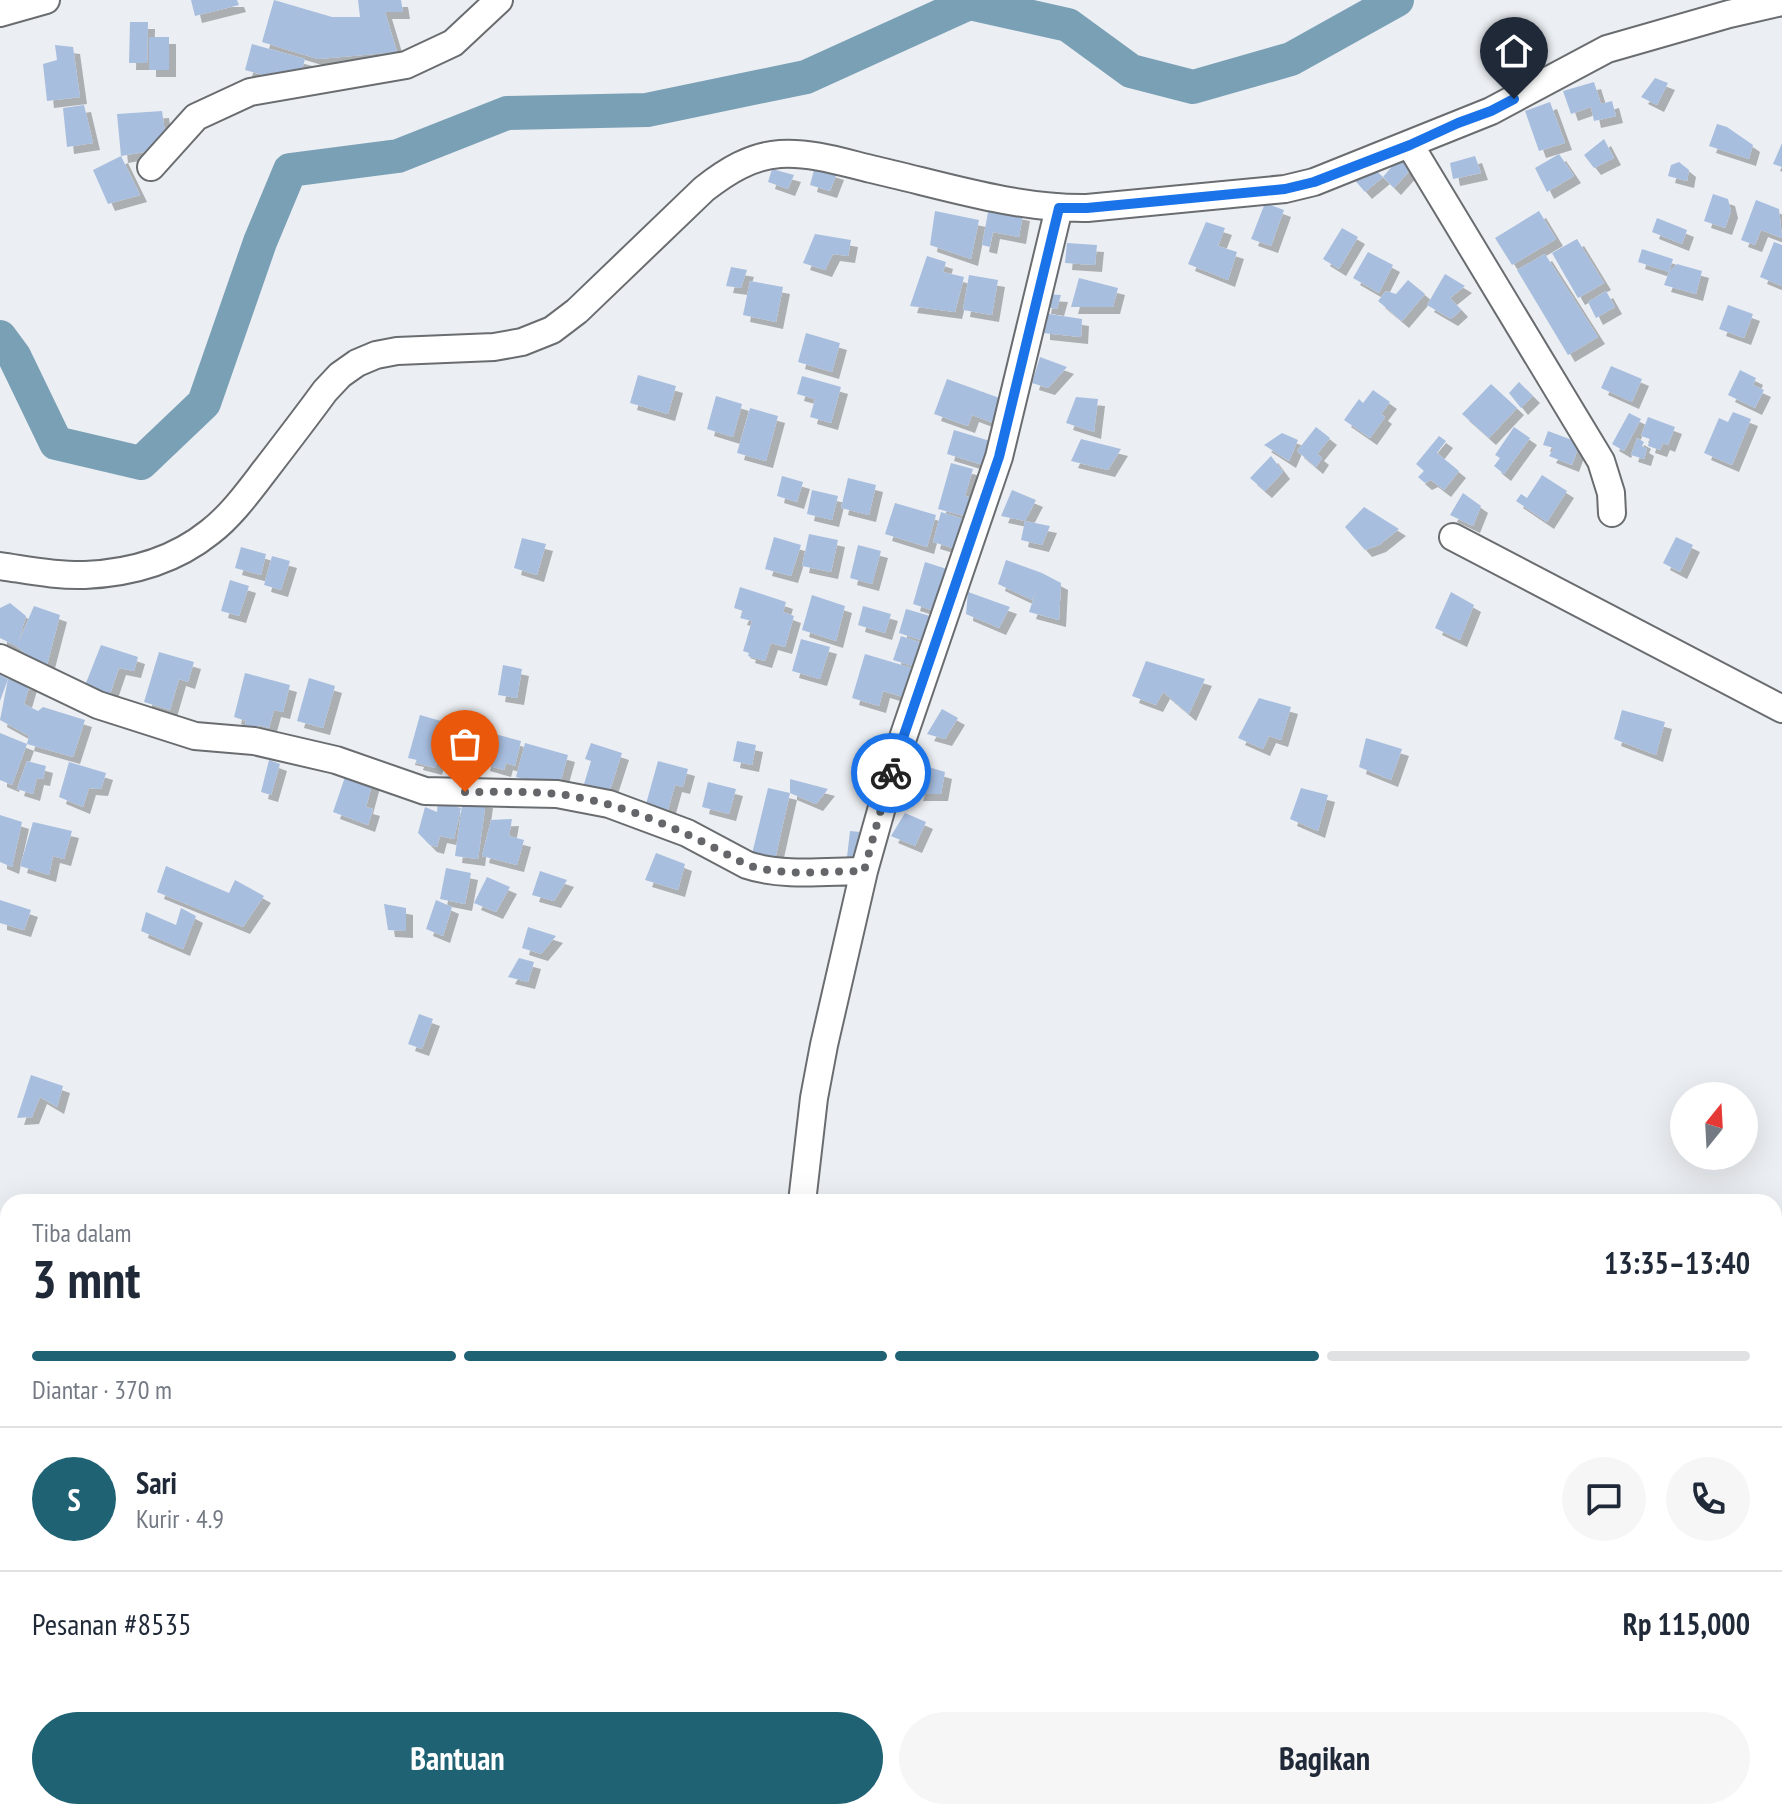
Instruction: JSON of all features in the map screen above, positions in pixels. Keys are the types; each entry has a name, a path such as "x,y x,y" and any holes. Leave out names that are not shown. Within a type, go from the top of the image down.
{"street":[{"path":"0,13 46,0"},
{"path":"151,167 196,117 250,92 406,65 453,43 499,0"},
{"path":"0,566 82,575 117,572 151,564 178,553 210,533 238,506 325,391 357,363 397,351 494,347 522,342 552,330 577,311 704,189 740,164 761,157 781,154 821,157 1013,202 1059,208 1285,189 1314,182 1491,111 1607,49 1782,2"},
{"path":"1410,145 1601,461 1611,493 1612,513"},
{"path":"803,1194 817,1085 864,871 892,769 999,457 1059,208"},
{"path":"1453,537 1782,709"},
{"path":"0,658 98,705 195,736 248,740 336,760 425,791 557,794 609,804 687,833 757,869 864,871"}],"building":[{"path":"191,0 237,0 239,5 195,16"},
{"path":"274,0 332,17 360,17 358,0 401,0 403,12 385,12 397,52 318,59 262,42"},
{"path":"130,22 148,22 147,63 129,63"},
{"path":"149,37 169,37 169,70 149,70"},
{"path":"252,44 305,59 298,85 245,70"},
{"path":"55,45 73,47 80,97 47,101 43,64 57,60"},
{"path":"1655,78 1668,83 1657,105 1641,97"},
{"path":"1594,82 1601,104 1612,101 1616,116 1594,121 1591,107 1571,114 1563,91"},
{"path":"1550,102 1565,143 1539,151 1525,111"},
{"path":"84,105 93,143 67,147 63,108"},
{"path":"162,111 167,148 121,156 117,114"},
{"path":"1717,124 1727,127 1753,145 1749,159 1709,146"},
{"path":"1604,139 1614,158 1594,168 1584,155"},
{"path":"1782,143 1782,167 1773,164"},
{"path":"1559,154 1574,176 1547,192 1535,168"},
{"path":"121,156 140,195 108,204 93,170"},
{"path":"1475,156 1481,173 1453,179 1450,163"},
{"path":"1400,157 1412,168 1394,188 1383,177"},
{"path":"1679,162 1689,170 1687,181 1668,176 1671,165"},
{"path":"1369,164 1383,177 1365,192 1353,178"},
{"path":"815,166 837,173 830,191 810,185"},
{"path":"772,169 794,175 788,189 768,182"},
{"path":"1713,194 1728,199 1731,211 1725,228 1704,221"},
{"path":"1756,200 1779,209 1782,238 1761,230 1755,245 1741,240"},
{"path":"1265,203 1284,210 1271,246 1251,239"},
{"path":"989,207 1023,214 1019,237 993,232 990,247 982,245"},
{"path":"935,211 979,220 971,259 930,245"},
{"path":"1539,211 1556,239 1512,265 1495,238"},
{"path":"1657,218 1687,230 1682,244 1652,232"},
{"path":"1206,222 1225,228 1218,246 1237,252 1228,280 1188,264"},
{"path":"1342,228 1358,237 1339,269 1323,259"},
{"path":"815,234 851,240 848,256 833,254 825,270 803,263"},
{"path":"1577,239 1604,283 1578,298 1552,253"},
{"path":"1774,242 1782,245 1782,286 1760,277"},
{"path":"1067,243 1097,245 1095,265 1065,263"},
{"path":"1642,249 1673,259 1669,272 1638,262"},
{"path":"1368,252 1393,265 1379,293 1353,278"},
{"path":"1545,254 1598,337 1568,355 1517,270"},
{"path":"927,256 946,262 943,272 964,277 955,312 910,306"},
{"path":"1677,264 1702,271 1696,294 1664,285 1669,272"},
{"path":"731,267 747,270 741,288 726,286"},
{"path":"1445,274 1465,286 1450,298 1461,310 1451,319 1427,305"},
{"path":"969,275 998,280 992,315 963,310"},
{"path":"1079,278 1118,288 1113,307 1071,307"},
{"path":"1408,280 1425,294 1402,321 1378,301 1386,291 1396,294"},
{"path":"750,281 783,287 776,322 743,315"},
{"path":"1606,291 1615,307 1596,318 1588,302"},
{"path":"1046,294 1061,295 1057,309 1044,307"},
{"path":"1728,305 1753,314 1744,338 1719,329"},
{"path":"1043,313 1082,319 1081,337 1043,333"},
{"path":"806,333 840,343 832,372 798,362"},
{"path":"1040,357 1067,367 1048,388 1032,383"},
{"path":"1611,366 1642,379 1632,402 1601,388"},
{"path":"1740,370 1756,378 1753,385 1764,390 1755,408 1728,395"},
{"path":"638,375 676,386 668,414 630,403"},
{"path":"802,376 841,387 831,423 810,417 815,399 797,394"},
{"path":"947,379 1005,400 996,424 972,415 968,426 934,414"},
{"path":"1519,382 1533,396 1521,408 1509,393"},
{"path":"1491,384 1517,408 1489,438 1462,414"},
{"path":"1373,390 1390,402 1381,414 1385,417 1370,438 1344,420 1359,399 1363,403"},
{"path":"716,396 742,404 733,437 707,429"},
{"path":"1076,397 1098,399 1094,432 1066,423"},
{"path":"750,408 778,416 766,461 737,453"},
{"path":"1733,412 1751,419 1732,465 1704,453 1719,418 1728,422"},
{"path":"1629,413 1641,419 1624,451 1612,444"},
{"path":"1648,417 1675,427 1668,445 1663,443 1660,450 1648,446 1650,439 1641,436"},
{"path":"1316,427 1330,438 1317,454 1322,458 1316,467 1297,451"},
{"path":"1514,427 1530,438 1504,474 1494,466 1500,458 1495,455"},
{"path":"954,430 990,441 983,465 947,454"},
{"path":"1548,431 1580,443 1572,465 1549,456 1554,448 1543,445"},
{"path":"1282,433 1298,440 1289,461 1264,445"},
{"path":"1439,436 1446,441 1437,453 1459,471 1444,490 1431,480 1425,483 1418,477 1424,471 1416,464"},
{"path":"1637,438 1644,442 1642,446 1647,449 1644,459 1631,455"},
{"path":"1081,439 1121,449 1108,470 1071,461"},
{"path":"1271,456 1283,472 1265,491 1250,478"},
{"path":"951,463 973,469 965,496 980,500 975,519 938,509"},
{"path":"1542,475 1567,491 1547,522 1516,501 1521,494 1527,498"},
{"path":"782,476 803,482 797,502 777,496"},
{"path":"848,478 876,485 869,515 841,508"},
{"path":"812,490 838,496 832,520 807,514"},
{"path":"1012,490 1036,500 1025,521 1001,516"},
{"path":"1463,493 1481,506 1473,526 1450,515"},
{"path":"895,503 936,515 927,547 885,534"},
{"path":"1364,507 1399,529 1379,545 1365,550 1345,527"},
{"path":"941,512 970,521 962,551 933,542"},
{"path":"1025,521 1050,526 1042,545 1021,540"},
{"path":"809,534 838,540 831,572 802,566"},
{"path":"774,537 801,545 791,576 765,569"},
{"path":"1676,537 1693,545 1680,572 1663,563"},
{"path":"522,538 546,544 537,575 514,568"},
{"path":"858,545 881,551 872,584 850,578"},
{"path":"241,547 266,554 261,575 235,568"},
{"path":"272,556 290,561 281,590 264,585"},
{"path":"1006,560 1061,583 1059,620 1029,612 1036,591 1032,600 998,584"},
{"path":"925,562 953,571 941,613 913,604"},
{"path":"230,580 249,586 239,616 221,611"},
{"path":"740,587 786,602 783,612 794,616 785,647 771,643 765,661 748,656 749,653 743,651 752,621 740,618 743,611 734,608"},
{"path":"968,592 1010,607 999,628 966,614"},
{"path":"1451,592 1474,605 1460,640 1435,628"},
{"path":"812,595 845,606 836,641 802,630"},
{"path":"10,603 26,616 18,643 34,606 60,615 46,669 0,638 0,608"},
{"path":"863,606 891,614 885,633 858,625"},
{"path":"906,609 937,618 930,643 899,633"},
{"path":"901,636 934,647 926,670 893,660"},
{"path":"801,639 830,647 820,679 792,671"},
{"path":"101,645 138,657 134,671 119,668 109,697 84,688"},
{"path":"159,652 194,662 188,682 179,679 170,710 144,702"},
{"path":"865,654 912,668 903,697 883,691 879,706 852,698"},
{"path":"1146,661 1205,679 1189,714 1163,692 1156,705 1132,696"},
{"path":"503,665 522,669 517,698 498,695"},
{"path":"245,673 290,685 283,712 274,710 269,728 245,725 246,721 234,717"},
{"path":"0,675 8,679 0,701"},
{"path":"309,678 335,686 323,728 297,721"},
{"path":"8,679 30,684 24,704 38,711 43,707 85,720 73,757 27,744 29,736 0,720"},
{"path":"1259,698 1291,707 1281,740 1269,736 1263,749 1238,738"},
{"path":"942,709 958,718 945,739 927,734"},
{"path":"1622,710 1665,722 1656,755 1614,739"},
{"path":"420,715 448,723 435,768 408,758"},
{"path":"455,722 477,729 475,739 482,741 477,759 473,757 468,776 442,769"},
{"path":"0,733 27,744 12,785 0,780"},
{"path":"491,733 521,741 515,766 506,763 504,770 483,764"},
{"path":"1366,738 1402,749 1391,780 1359,767"},
{"path":"737,741 756,745 752,765 733,761"},
{"path":"525,743 568,755 557,794 538,783 516,777"},
{"path":"591,743 622,753 609,793 584,784 591,761 585,759"},
{"path":"269,760 280,764 271,795 261,792"},
{"path":"27,761 46,766 43,779 37,778 33,794 17,789"},
{"path":"658,761 688,769 683,787 675,785 668,810 646,804"},
{"path":"69,762 106,773 101,789 89,788 83,807 59,797"},
{"path":"925,766 945,772 941,794 916,794"},
{"path":"346,774 373,781 366,807 373,809 368,825 333,812"},
{"path":"790,779 828,789 816,804 790,793"},
{"path":"708,782 736,789 729,814 702,807"},
{"path":"768,788 790,793 774,864 751,858"},
{"path":"1301,788 1328,795 1318,831 1290,819"},
{"path":"463,798 486,801 478,859 455,856"},
{"path":"438,802 461,808 454,839 440,836 437,847 430,845 418,833 425,807 437,812"},
{"path":"905,813 926,822 915,846 891,836"},
{"path":"0,815 22,822 12,867 0,862"},
{"path":"512,819 509,836 524,840 517,865 482,856 491,820"},
{"path":"33,822 72,831 64,859 53,856 49,875 20,866"},
{"path":"850,831 871,833 868,859 847,857"},
{"path":"656,853 685,864 678,890 645,880"},
{"path":"166,866 229,893 235,880 264,896 243,927 157,892"},
{"path":"446,868 471,873 465,904 440,899"},
{"path":"540,871 567,880 554,901 532,895"},
{"path":"487,877 510,887 496,912 474,903"},
{"path":"0,900 31,910 24,930 0,923"},
{"path":"436,900 452,907 443,936 426,929"},
{"path":"384,904 406,908 406,931 388,930"},
{"path":"181,908 196,916 183,949 141,931 146,912 176,925"},
{"path":"528,927 556,936 541,954 522,948"},
{"path":"519,958 534,962 528,982 508,977"},
{"path":"419,1014 433,1019 422,1049 408,1044"},
{"path":"31,1075 63,1086 57,1107 40,1097 32,1117 17,1118"}],"waterway":[{"path":"0,337 14,356 56,443 141,463 204,403 260,242 290,170 398,156 507,113 647,110 806,77 969,3 1068,25 1131,71 1193,87 1291,59 1397,0"}],"way so far":[{"path":"465,792 557,794 609,804 687,833 757,869 864,871 891,773"}],"route":[{"path":"891,773 993,479 1059,208 1285,189 1314,182 1410,145 1514,99"}]}
